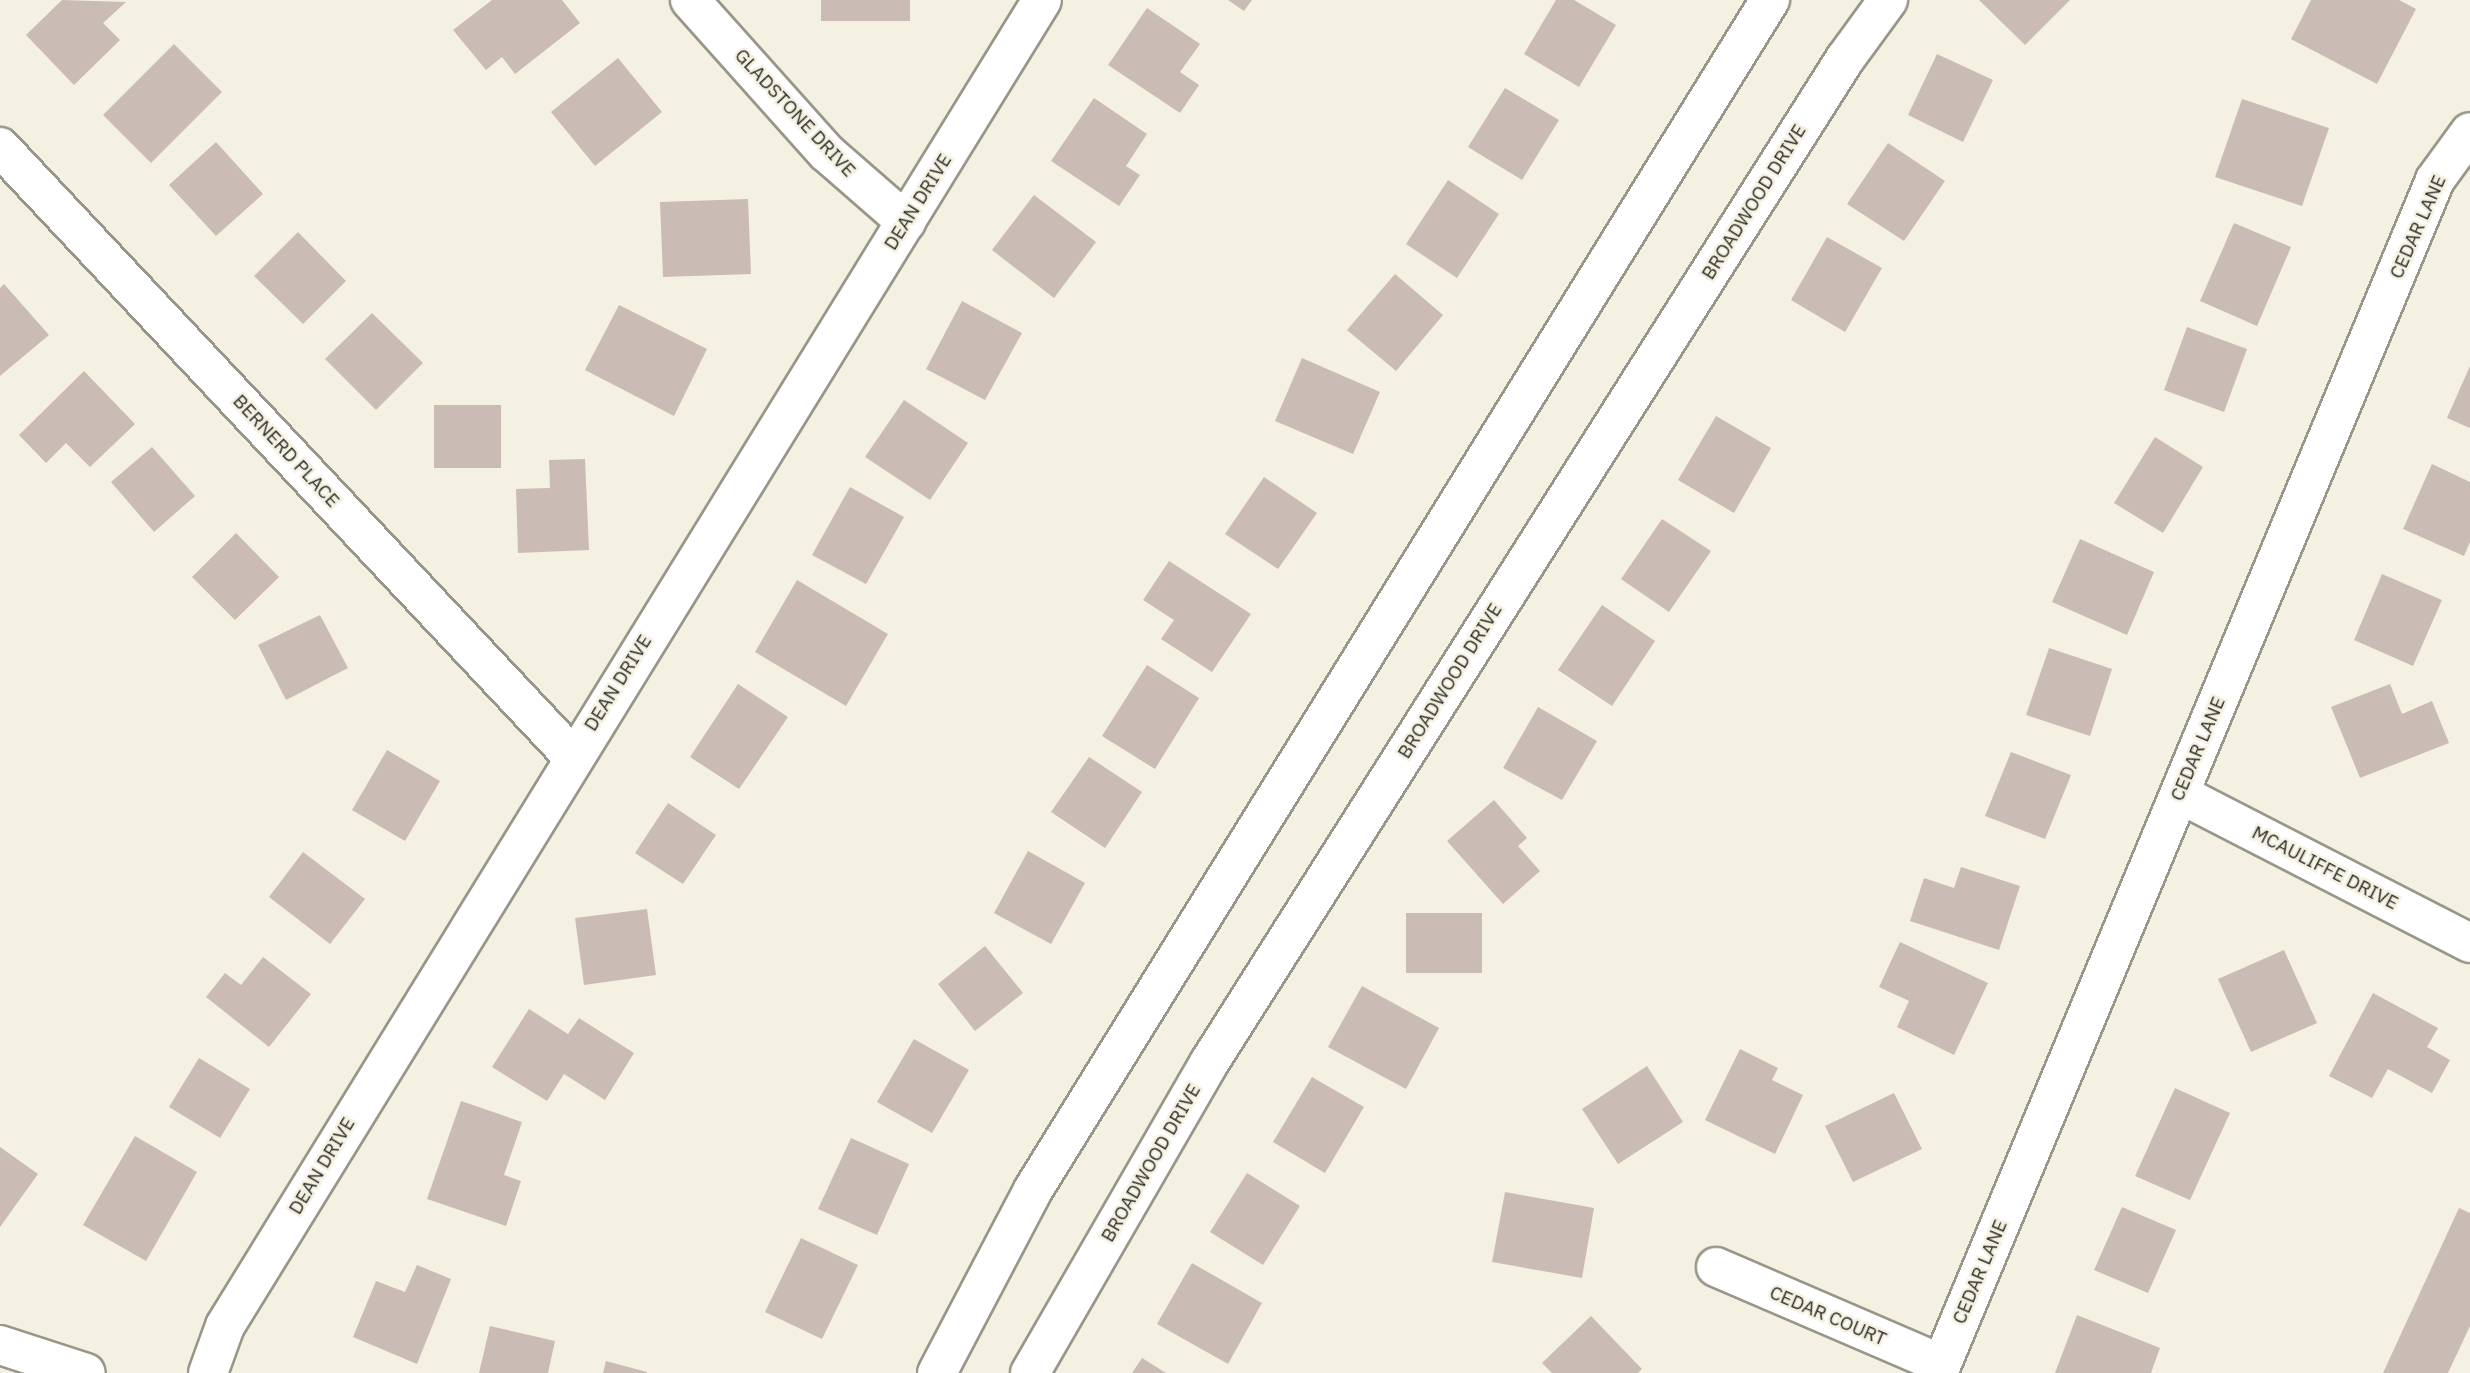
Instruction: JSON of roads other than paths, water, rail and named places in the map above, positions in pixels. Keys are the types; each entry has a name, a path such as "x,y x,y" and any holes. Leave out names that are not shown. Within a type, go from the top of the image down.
{"street":[{"name":"GLADSTONE DRIVE","path":"690,0 827,153 906,222"},
{"name":"DEAN DRIVE","path":"208,1373 225,1326 572,756 1042,0"},
{"path":"937,1373 1033,1190 1770,0"},
{"name":"BROADWOOD DRIVE","path":"1030,1373 1209,1063 1844,59 1888,0"},
{"name":"CEDAR LANE","path":"1939,1369 2435,180 2470,132"},
{"name":"BERNERD PLACE","path":"0,147 572,756"},
{"name":"MCAULIFFE DRIVE","path":"2180,794 2470,943"},
{"name":"CEDAR COURT","path":"1716,1267 1939,1369"},
{"path":"0,1345 86,1373"}]}
